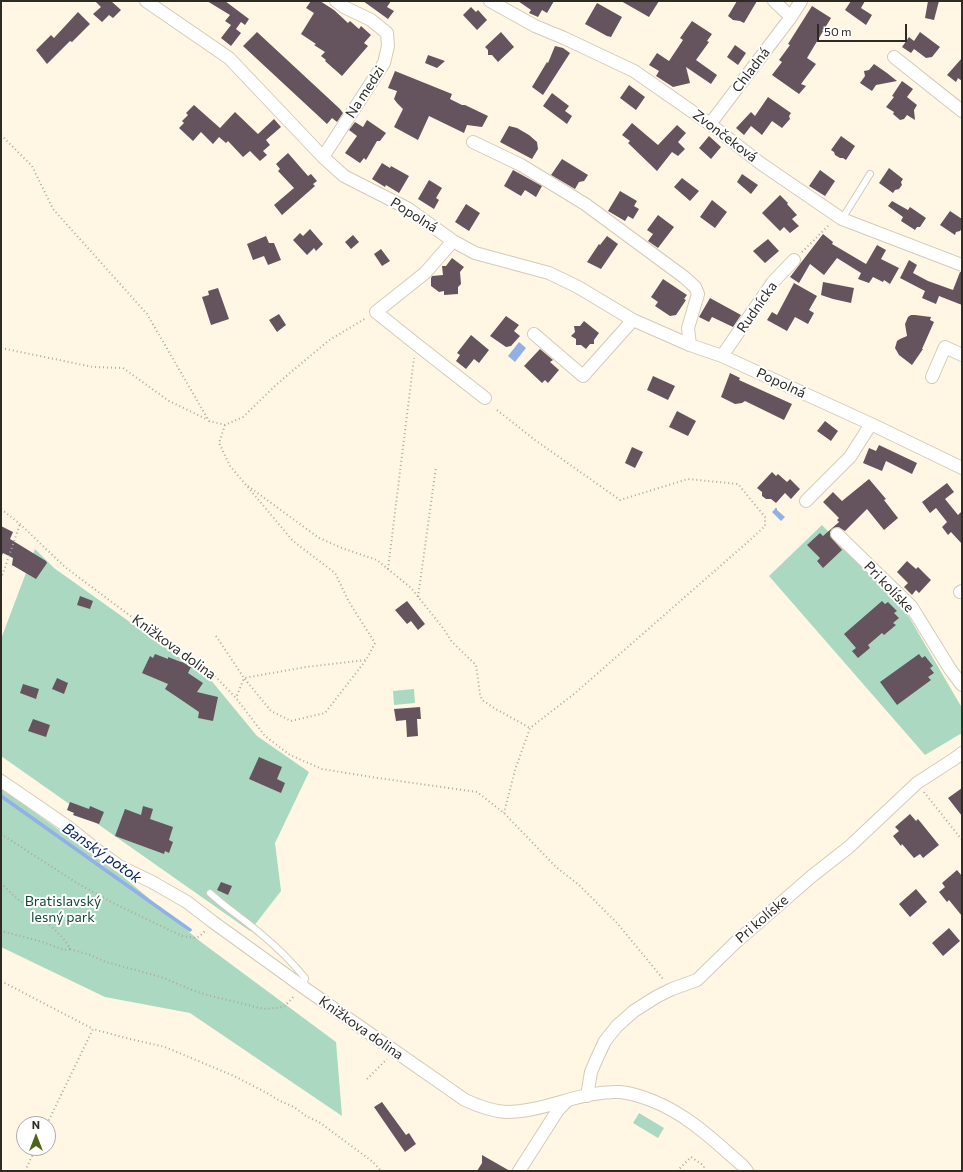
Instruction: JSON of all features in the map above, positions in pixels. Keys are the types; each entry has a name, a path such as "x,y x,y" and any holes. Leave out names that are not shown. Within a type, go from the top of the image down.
{"street":[{"name":"Popolná","path":"146,1 229,58 323,157 344,176 407,208 453,240 475,253 549,273 578,287 633,320 722,356 871,424 962,468"},
{"name":"Na medzi","path":"323,157 384,63 388,46 386,33 371,20 344,7 336,1"},
{"name":"Zvončeková","path":"490,1 535,26 634,71 710,124 836,221 962,265"},
{"path":"774,1 791,17"},
{"name":"Chladná","path":"710,124 791,17 801,1"},
{"path":"894,57 962,111"},
{"path":"472,142 522,165 585,204 678,272 695,287 698,294 688,328 690,344"},
{"path":"453,240 425,273 376,312 485,398"},
{"name":"Rudnícka","path":"722,356 773,282 794,260"},
{"path":"534,334 583,376 633,320"},
{"path":"932,377 945,347 962,355"},
{"path":"806,501 850,457 871,424"},
{"name":"Pri kolíske","path":"837,534 911,606 950,669 962,685"},
{"name":"Pri kolíske","path":"587,1096 591,1072 597,1058 605,1041 617,1026 656,997 672,989 697,980 736,942 849,846 917,783 962,753"},
{"name":"Knižkova dolina","path":"1,781 68,827 119,866 172,892 187,902 303,987 465,1100 481,1107 505,1112 529,1110 569,1099 603,1093 621,1092 641,1096 668,1107 695,1125 747,1171"},
{"path":"519,1171 558,1110 569,1099"}],"lane":[{"path":"836,221 870,174"},
{"path":"210,893 262,934 299,970 306,978 303,987"}],"path":[{"path":"1,135 32,166 53,209 147,314 209,421"},
{"path":"794,260 836,221"},
{"path":"1,348 93,367 122,368 169,401 209,421 225,425 243,417 277,384 328,342 376,312"},
{"path":"388,569 416,344"},
{"path":"497,410 535,440 620,500 688,479 738,484 765,517 765,526 750,540 574,694 530,728 515,770 504,813"},
{"path":"216,636 244,678 271,711 291,721 325,713 366,660 376,643 349,602 334,573 293,541 230,466 219,443 225,425"},
{"path":"418,597 436,467"},
{"path":"246,484 319,538 377,560 411,588 443,628 452,642 476,665 482,700 530,728"},
{"name":"Knižkova dolina","path":"1,509 20,524 65,567 160,638 214,675 236,698 265,736 290,755 322,769 477,792 504,813 556,867 579,885 617,923 672,989"},
{"path":"1,579 20,524"},
{"path":"244,678 306,667 366,660"},
{"path":"236,698 244,678"},
{"path":"917,783 962,840"},
{"path":"1,834 113,904 182,936 196,938 200,936 213,922"},
{"path":"1,883 13,895 50,925 68,944 70,949"},
{"path":"1,931 40,941 64,950 70,949 90,955 106,962 161,977 207,995 264,1010 284,1007 303,987"},
{"path":"1,981 94,1029 165,1047 234,1076 294,1107 306,1116 319,1122 373,1162 381,1171"},
{"path":"51,1116 94,1029"},
{"path":"367,1079 389,1057"},
{"path":"25,1171 32,1156"},
{"path":"677,1171 691,1157 704,1166 704,1171"}],"green space":[{"path":"822,525 905,610 962,708 962,733 925,755 769,576"},
{"path":"35,549 54,568 210,679 257,736 309,772 275,843 281,891 250,931 1,756 1,639"},
{"path":"414,689 415,703 394,705 393,691"},
{"name":"Bratislavský lesný park","path":"1,788 121,875 201,942 336,1042 342,1116 190,1013 105,997 1,947"},
{"path":"639,1113 664,1128 658,1138 633,1123"}],"water":[{"path":"519,342 526,348 515,362 508,356"},
{"path":"775,508 777,508 777,510 785,517 781,521 772,512"}],"building":[{"path":"95,1 111,1 121,10 113,18 109,15 102,22 93,14 101,7"},
{"path":"207,1 225,1 249,19 245,25 241,22 236,29 241,33 231,46 221,38 231,25 225,21 230,15"},
{"path":"311,1 320,1 334,10 348,23 350,21 359,29 361,26 371,35 364,43 368,46 342,76 321,56 325,52 301,34 314,13 306,8"},
{"path":"363,1 391,1 387,7 394,11 388,19"},
{"path":"518,1 554,1 547,13 542,10 538,17 529,13 531,10"},
{"path":"621,1 659,1 649,17"},
{"path":"737,1 757,1 744,23 733,20 728,16"},
{"path":"851,1 865,1 861,8 872,15 866,25 845,10"},
{"path":"928,1 939,1 934,20 925,18"},
{"path":"597,3 622,17 611,37 585,24"},
{"path":"812,6 831,18 807,58 816,64 801,84 806,86 799,94 772,75 782,62 779,60 790,45 788,44"},
{"path":"471,7 476,12 478,10 487,20 477,30 463,15"},
{"path":"78,12 90,24 47,64 36,50 51,35 54,38"},
{"path":"692,21 712,34 707,41 709,42 696,60 717,75 711,84 686,67 690,83 673,87 656,76 659,71 649,65 657,53 669,61 683,40 680,38"},
{"path":"257,32 340,109 343,113 337,122 332,118 327,124 243,46"},
{"path":"501,32 514,47 498,62 492,55 488,55 488,50 485,47"},
{"path":"920,32 940,47 932,57 926,58 914,49 911,53 902,47 909,37 914,41"},
{"path":"735,45 746,53 738,65 727,57"},
{"path":"555,46 563,48 570,53 543,95 532,87 547,62 548,63"},
{"path":"428,55 445,61 437,68 425,63"},
{"path":"962,58 962,81 958,78 956,82 947,75"},
{"path":"874,64 897,81 876,85 872,91 860,83 865,76 864,71 869,70"},
{"path":"395,71 452,94 450,99 488,116 482,127 467,125 464,133 429,116 418,140 394,127 403,109 394,99 397,91 388,88"},
{"path":"902,81 913,89 907,97 917,105 914,110 915,120 907,115 904,119 900,120 893,114 894,112 886,107 894,97 892,96"},
{"path":"629,85 645,97 636,110 620,98"},
{"path":"552,93 569,106 565,111 572,116 567,124 543,106"},
{"path":"768,97 791,113 789,116 790,119 782,128 772,121 762,135 751,126 744,135 736,128 751,112 755,116"},
{"path":"194,105 220,128 235,112 258,134 274,119 281,127 266,140 270,145 263,151 267,155 260,161 250,151 243,157 228,141 226,143 219,137 213,144 201,132 193,141 179,128 184,123 182,121 188,115 186,113"},
{"path":"367,120 386,133 380,141 377,141 366,160 364,158 360,163 345,153 357,136 349,130 355,122 363,127"},
{"path":"632,123 658,145 677,125 686,133 678,142 685,149 678,156 672,152 657,171 628,143 630,141 622,135"},
{"path":"509,126 517,128 537,142 538,149 532,159 500,142"},
{"path":"709,136 721,147 711,159 699,148"},
{"path":"841,136 855,146 846,160 835,155 831,150"},
{"path":"288,153 308,176 311,174 317,181 313,184 315,186 282,215 274,205 294,188 278,171 280,169 276,164"},
{"path":"562,159 588,175 584,181 579,182 575,189 551,175"},
{"path":"382,163 390,168 391,166 409,176 399,193 372,179"},
{"path":"889,168 903,179 901,182 902,185 893,193 879,183"},
{"path":"513,170 542,186 536,197 525,190 521,196 504,186"},
{"path":"820,170 835,181 825,196 809,186"},
{"path":"742,174 758,185 751,194 737,182"},
{"path":"682,178 699,191 690,201 674,187"},
{"path":"429,180 442,188 436,198 439,200 434,209 418,199"},
{"path":"620,191 637,201 634,206 639,209 633,219 628,216 625,221 608,211"},
{"path":"780,195 797,215 792,219 799,226 790,233 784,227 780,231 762,213"},
{"path":"712,200 727,212 715,228 700,217"},
{"path":"892,201 908,210 910,207 926,218 920,227 917,227 915,230 901,221 903,217 888,206"},
{"path":"466,204 480,213 469,231 455,222"},
{"path":"950,211 962,219 962,228 960,231 956,232 955,235 940,225"},
{"path":"658,215 674,227 658,248 648,241 653,234 647,230"},
{"path":"310,229 323,244 316,251 314,248 307,255 293,240 300,233 303,236"},
{"path":"823,234 833,242 832,244 866,264 877,245 886,250 881,259 899,268 890,284 884,280 883,282 873,277 869,283 858,279 861,273 837,258 824,275 810,264 799,283 790,277"},
{"path":"353,235 359,242 351,249 345,242"},
{"path":"266,236 269,243 274,243 281,260 268,265 264,256 253,260 247,244"},
{"path":"607,236 618,244 601,269 587,262 599,244 600,245"},
{"path":"768,239 779,251 765,263 753,251"},
{"path":"381,249 390,261 382,266 374,254"},
{"path":"452,258 464,267 460,272 461,284 458,287 458,294 444,295 444,291 439,292 431,286 431,278 432,276 443,275 442,266 446,266"},
{"path":"909,260 917,265 913,273 928,281 953,290 960,272 962,272 962,305 939,296 936,304 922,298 925,291 900,278"},
{"path":"663,279 687,295 684,299 686,300 676,315 670,316 655,306 658,302 651,297"},
{"path":"823,282 854,288 851,303 821,295"},
{"path":"794,283 817,296 809,310 814,313 808,324 795,317 787,331 767,320 772,312 777,315"},
{"path":"218,288 229,319 211,325 202,297 209,295 208,291"},
{"path":"710,298 741,315 733,327 712,317 709,322 699,317"},
{"path":"279,314 286,325 277,332 269,320"},
{"path":"911,315 931,317 930,320 934,322 923,349 912,365 899,355 895,348 897,341 907,336 905,324 908,317"},
{"path":"506,316 519,325 514,331 520,336 511,346 506,347 490,336"},
{"path":"584,321 599,333 594,340 594,344 590,344 586,349 581,345 576,345 576,339 571,336 575,332 574,326 580,326"},
{"path":"471,335 489,350 479,363 474,359 466,369 456,361 460,355 457,353"},
{"path":"540,349 553,360 550,362 559,370 548,383 545,380 542,383 524,366"},
{"path":"730,373 740,378 739,380 792,404 784,420 745,401 735,404 721,397"},
{"path":"653,376 675,386 668,400 647,390"},
{"path":"677,411 696,421 688,436 669,427"},
{"path":"825,421 838,431 831,441 817,431"},
{"path":"879,445 917,463 912,474 886,461 882,471 863,463 869,448 876,451"},
{"path":"632,447 643,452 635,468 625,463"},
{"path":"772,472 776,476 778,474 787,482 790,479 800,489 791,499 785,493 776,503 771,499 766,499 762,496 762,492 757,488"},
{"path":"869,479 886,499 884,500 898,518 884,530 867,509 845,531 838,527 832,529 830,536 842,550 823,568 817,561 820,558 807,545 820,533 823,536 839,522 837,520 839,518 823,502 833,492 842,501"},
{"path":"947,483 954,492 945,499 958,515 962,511 962,544 951,532 948,535 942,527 947,522 936,508 930,513 922,502"},
{"path":"1,526 13,532 10,539 46,561 47,563 36,579 12,565 13,558 3,553 1,557"},
{"path":"907,561 916,569 918,567 931,580 919,593 916,590 912,595 904,587 908,583 897,572"},
{"path":"80,596 93,601 90,609 77,605"},
{"path":"407,601 425,624 418,630 411,621 407,624 395,610"},
{"path":"882,601 885,604 888,602 897,611 894,613 899,618 893,623 896,625 884,635 882,633 868,645 870,648 858,658 852,651 856,648 844,634"},
{"path":"155,654 182,662 191,667 188,673 203,683 197,692 218,697 213,721 198,718 199,712 165,689 168,684 142,673 150,656 153,658"},
{"path":"919,654 922,658 925,656 933,666 930,668 934,673 928,677 931,680 897,705 880,682"},
{"path":"57,678 68,683 64,694 52,689"},
{"path":"23,684 39,689 36,699 20,693"},
{"path":"420,707 421,719 417,719 418,736 407,737 406,720 396,721 394,709"},
{"path":"33,719 50,725 46,737 28,731"},
{"path":"259,757 282,767 277,779 285,783 281,793 249,779"},
{"path":"962,788 962,816 948,798"},
{"path":"70,802 89,809 90,806 104,812 99,824 73,815 74,813 67,810"},
{"path":"143,806 153,809 150,819 173,827 169,840 173,842 169,853 165,851 164,854 115,836 125,809 141,815"},
{"path":"910,814 916,821 918,819 939,845 923,858 920,854 914,858 893,836 899,831 895,827"},
{"path":"957,870 962,876 962,916 949,900 947,902 939,892 945,887 942,883"},
{"path":"221,882 232,886 228,895 217,890"},
{"path":"916,889 927,902 910,917 899,904"},
{"path":"949,928 960,941 943,956 932,943"},
{"path":"382,1102 406,1135 409,1133 416,1144 405,1152 374,1107"},
{"path":"482,1155 510,1171 477,1171 482,1163"}],"waterway":[{"name":"Banský potok","path":"1,796 190,930"}]}
